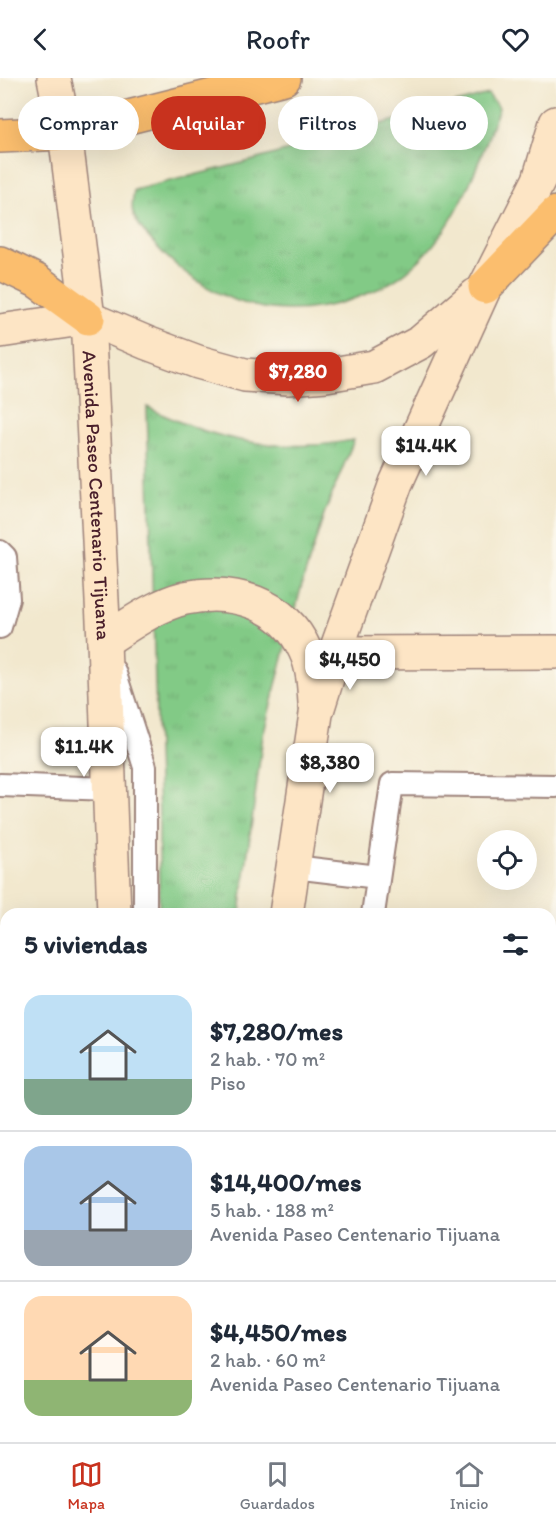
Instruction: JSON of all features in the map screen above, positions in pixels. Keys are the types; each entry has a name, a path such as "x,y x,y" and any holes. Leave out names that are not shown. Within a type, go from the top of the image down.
{"main road":[{"name":"Avenida Paseo Centenario Tijuana","path":"54,78 58,96"},
{"path":"139,114 284,78"},
{"path":"287,908 316,714 335,653 396,483 485,287 538,180 556,123"},
{"path":"0,136 18,135"},
{"name":"Avenida Paseo Centenario Tijuana","path":"67,150 88,318 104,640 114,908"},
{"path":"0,263 37,281 88,318 147,344 198,362 245,375 288,378 326,375 374,367 421,342 485,287 556,213"},
{"path":"0,331 88,318"},
{"path":"104,640 141,618 184,598 229,596 252,601 275,611 291,626 306,650 313,677 316,714"},
{"path":"335,653 556,652"}],"lane":[{"path":"0,552 5,557 9,599 0,627"},
{"path":"104,640 145,767 145,908"},
{"path":"374,908 392,784 556,786"},
{"path":"0,785 110,789"},
{"path":"274,908 294,867 378,877"}],"green space":[{"path":"488,94 499,108 488,138 488,96 481,96"},
{"path":"390,122 390,150 483,150 455,213 429,250 399,277 350,300 324,307 299,310 275,309 229,298 186,273 166,256 143,230 133,213 134,190 289,150 378,150 378,125"},
{"path":"147,407 206,432 248,442 290,446 354,440 324,514 302,584 263,735 241,908 159,908 159,819"}]}
